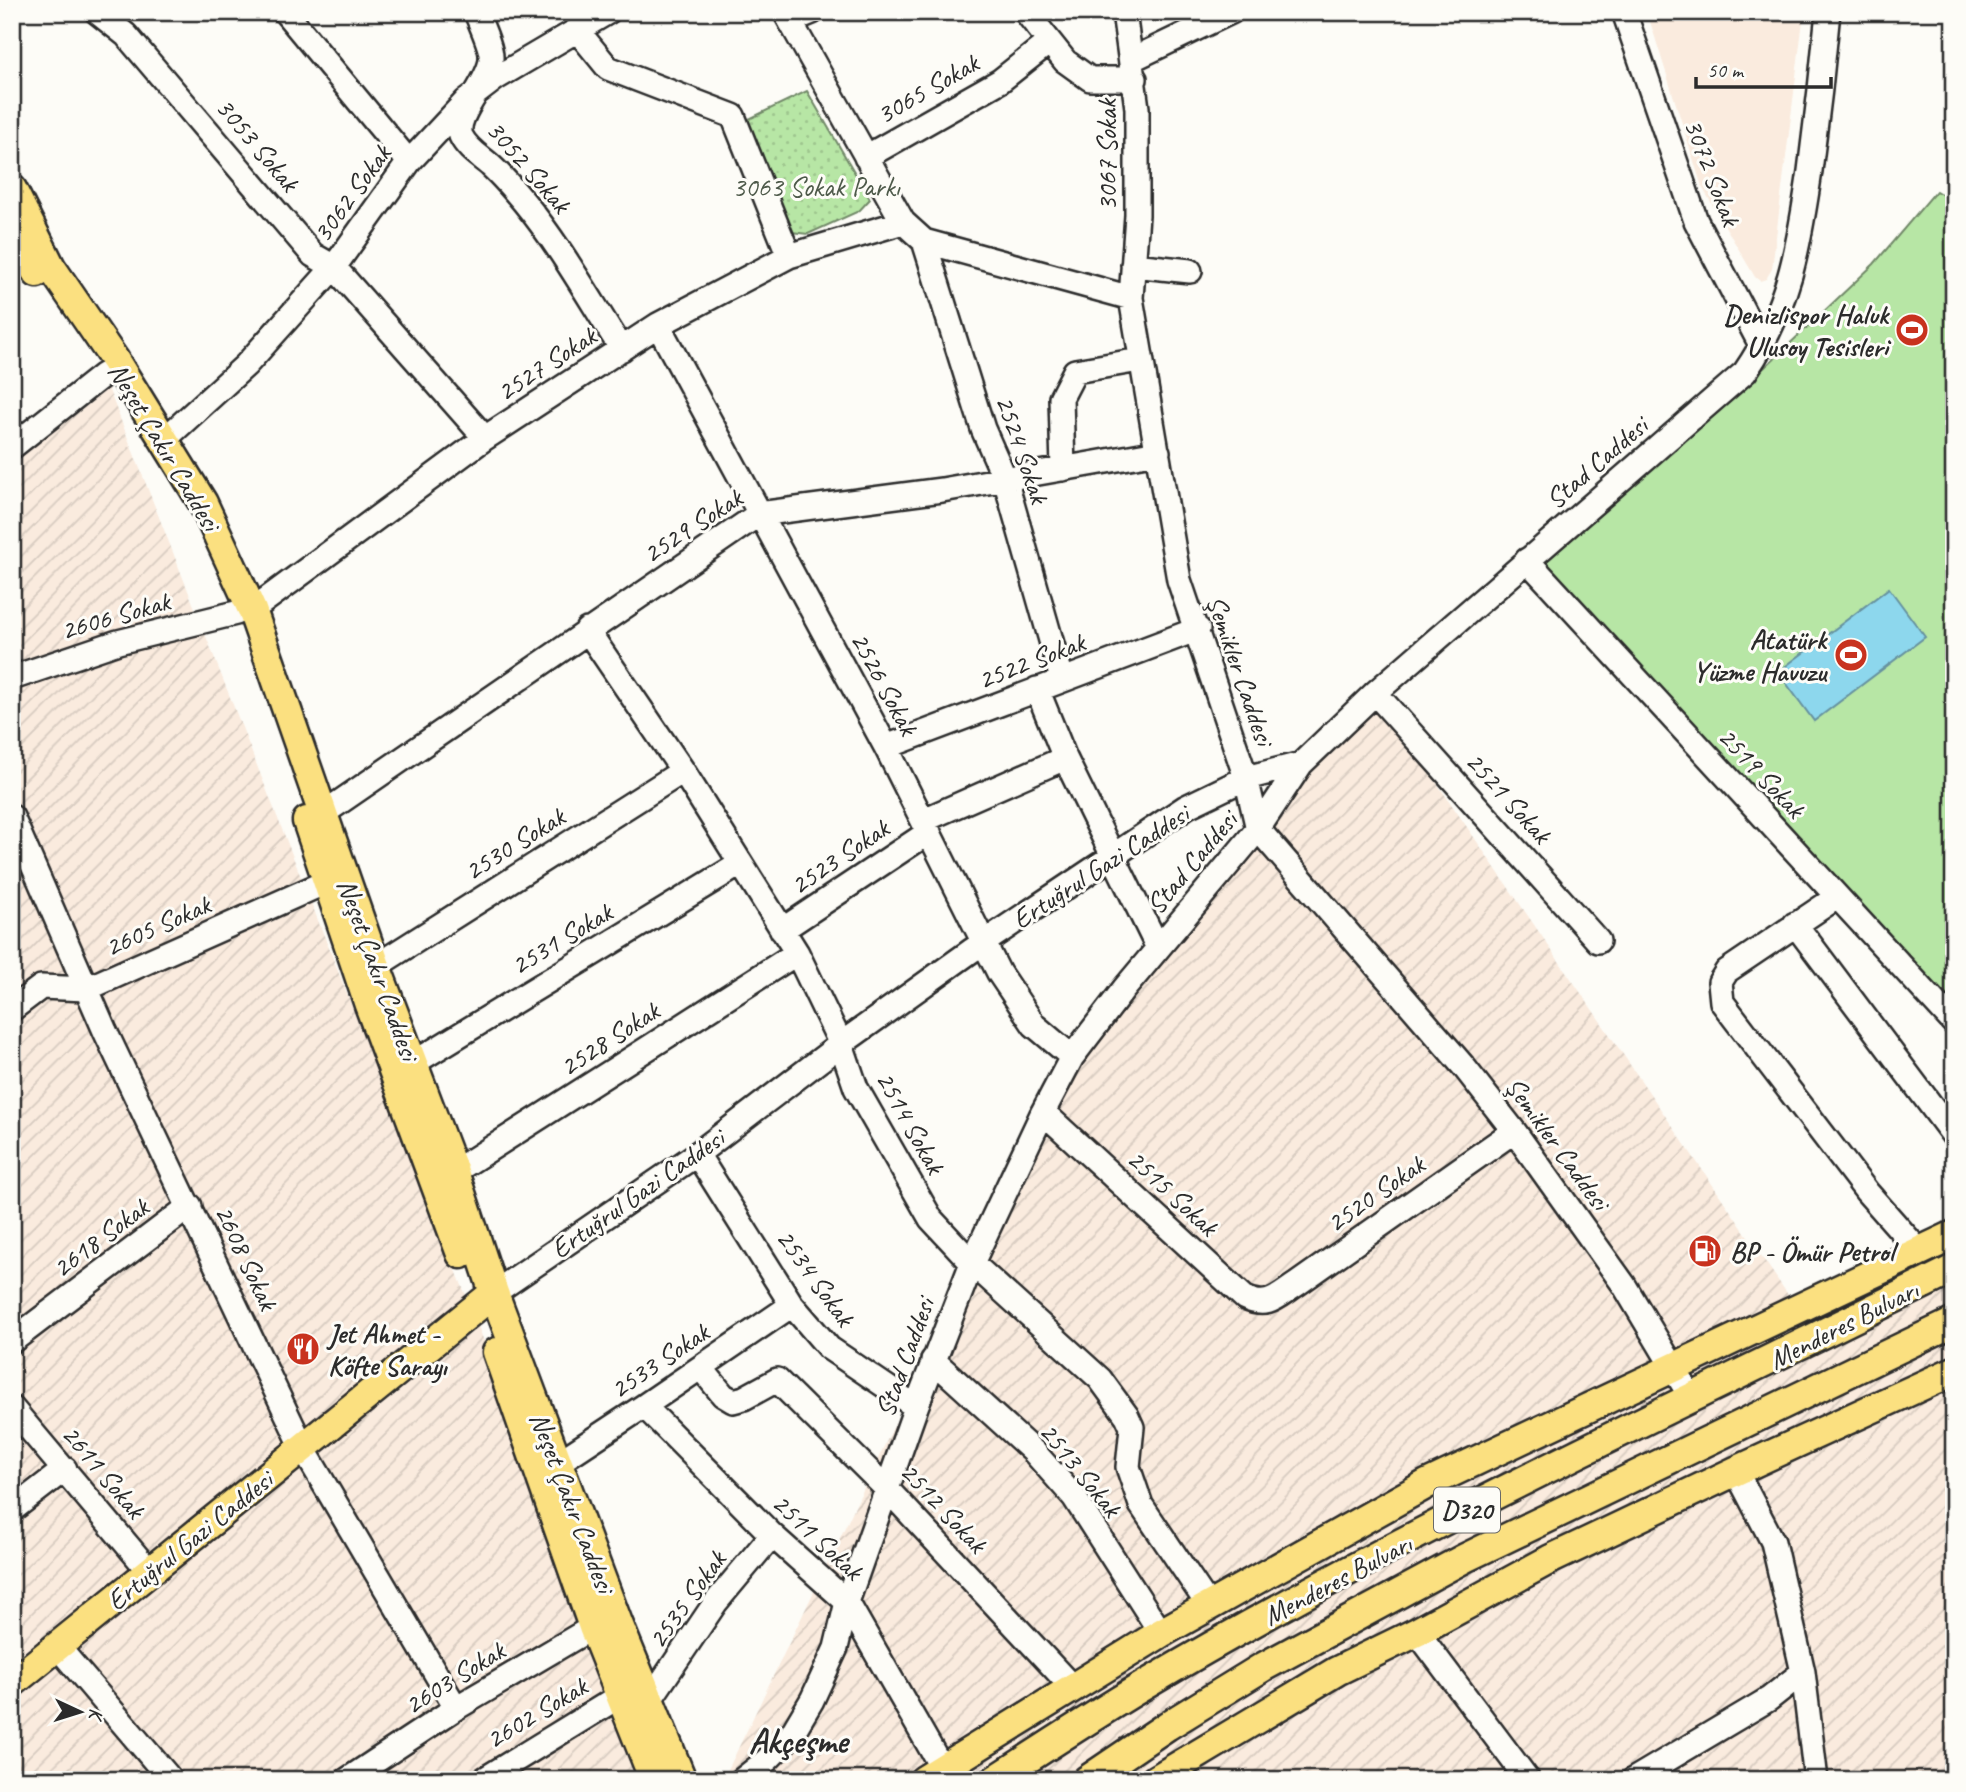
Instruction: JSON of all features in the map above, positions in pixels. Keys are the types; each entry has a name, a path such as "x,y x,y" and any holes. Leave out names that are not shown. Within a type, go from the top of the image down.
{"main road":[{"name":"Neşet Çakır Caddesi","path":"12,190 51,267 114,359 203,503 324,813 376,966 454,1172 487,1299 593,1627 654,1780"},
{"name":"Neşet Çakır Caddesi","path":"12,235 179,491 244,612 250,648 326,882 487,1299 559,1462 649,1701 682,1780"},
{"path":"933,1774 1161,1633 1427,1484 1954,1235"},
{"name":"Menderes Bulvarı","path":"995,1780 1144,1686 1287,1605 1443,1522 1954,1269"},
{"name":"Ertuğrul Gazi Caddesi","path":"12,1683 487,1299"},
{"name":"Menderes Bulvarı","path":"1087,1780 1167,1726 1263,1667 1465,1558 1954,1322"},
{"path":"1155,1780 1337,1671 1417,1632 1549,1560 1954,1371"}],"street":[{"name":"3053 Sokak","path":"97,12 126,35 313,255 334,267 485,439"},
{"path":"285,12 409,162"},
{"name":"3052 Sokak","path":"476,12 492,58 479,92 465,112 459,128 462,138 524,202 554,242 622,349"},
{"name":"3062 Sokak","path":"165,439 246,365 334,267 409,162 466,102 496,79 608,12"},
{"path":"813,12 788,17 903,222 924,241 1131,298"},
{"path":"1026,12 1065,61 1090,79 1133,70 1231,12"},
{"name":"3067 Sokak","path":"1124,12 1133,70 1137,215 1131,298"},
{"name":"3072 Sokak","path":"1624,12 1696,220 1762,347"},
{"name":"Stad Caddesi","path":"742,1780 790,1737 812,1700 836,1648 847,1602 933,1360 972,1263 1042,1112 1072,1057 1124,989 1258,829 1301,764 1375,693 1745,372 1762,347 1781,307 1800,240 1828,12"},
{"path":"577,30 608,68 733,116 789,256"},
{"name":"3065 Sokak","path":"866,157 1000,81 1049,42"},
{"name":"2527 Sokak","path":"244,612 485,439 658,325 789,256 903,222"},
{"name":"2524 Sokak","path":"924,241 983,429 1005,479 1062,679"},
{"path":"1133,265 1190,271"},
{"name":"Şemikler Caddesi","path":"1131,298 1180,580 1246,778 1258,829 1464,1067 1514,1131 1624,1285 1692,1399"},
{"name":"2526 Sokak","path":"658,325 886,747 999,973 1034,1025 1072,1057"},
{"path":"1063,469 1061,398 1075,371 1140,360"},
{"path":"12,447 103,375"},
{"name":"2529 Sokak","path":"324,813 759,514 942,490 1158,452"},
{"name":"2519 Sokak","path":"1527,560 1954,1023"},
{"name":"2606 Sokak","path":"12,678 118,642 244,612"},
{"name":"2522 Sokak","path":"886,747 1198,629"},
{"name":"2514 Sokak","path":"587,630 683,771 797,953 841,1044 856,1088 930,1219 972,1263 1100,1379 1127,1416 1132,1427 1128,1467 1141,1505 1209,1606"},
{"path":"1037,689 1065,758 1158,948"},
{"name":"2521 Sokak","path":"1375,693 1598,941"},
{"name":"2523 Sokak","path":"782,930 926,826 1065,758"},
{"name":"Ertuğrul Gazi Caddesi","path":"487,1299 697,1154 841,1044 985,942 1186,807 1246,778 1301,764"},
{"name":"2530 Sokak","path":"376,966 683,771"},
{"name":"2608 Sokak","path":"12,817 86,989 303,1448 456,1709"},
{"name":"2531 Sokak","path":"412,1064 740,864"},
{"name":"2605 Sokak","path":"12,1009 41,988 86,989 326,882"},
{"path":"1837,897 1727,971 1720,982 1721,1002 1867,1192 1919,1251"},
{"path":"1795,925 1954,1136"},
{"name":"2528 Sokak","path":"454,1172 797,953"},
{"name":"2515 Sokak","path":"1042,1112 1245,1298 1257,1304 1269,1303"},
{"name":"2520 Sokak","path":"1269,1303 1514,1131"},
{"name":"2534 Sokak","path":"697,1154 792,1305 829,1348 916,1407"},
{"name":"2618 Sokak","path":"12,1341 190,1206"},
{"name":"2533 Sokak","path":"559,1462 792,1305"},
{"name":"2513 Sokak","path":"933,1360 1034,1452 1074,1497 1161,1633"},
{"name":"2512 Sokak","path":"701,1368 723,1395 733,1401 777,1380 888,1490 1072,1687"},
{"name":"2511 Sokak","path":"644,1406 772,1535 847,1602 933,1774"},
{"name":"2611 Sokak","path":"12,1408 150,1572"},
{"path":"12,1510 65,1469"},
{"path":"1736,1471 1773,1542 1802,1672 1816,1780"},
{"name":"2535 Sokak","path":"649,1701 716,1602 772,1535"},
{"name":"2603 Sokak","path":"347,1780 456,1709 593,1627"},
{"path":"1417,1632 1528,1780"},
{"path":"58,1647 171,1780"},
{"path":"1633,1780 1769,1699 1802,1672"},
{"name":"2602 Sokak","path":"483,1780 620,1696"}],"shaded area":[{"path":"1647,12 1804,12 1772,269 1766,279 1760,281 1755,277 1702,187"},
{"path":"103,375 657,1780 12,1780 12,437"},
{"path":"1375,693 1817,1337 1954,1268 1954,1780 723,1780 1072,1057"}],"green space":[{"name":"3063 Sokak Parkı","path":"807,91 870,199 859,211 808,234 791,232 747,120"},
{"path":"1936,191 1954,202 1954,1019 1527,560 1580,514 1765,367 1874,264"}],"water":[{"name":"Atatürk Yüzme Havuzu","path":"1889,588 1925,637 1814,721 1778,672"}],"place":[{"name":"Denizlispor Haluk Ulusoy Tesisleri","path":"1912,330"},
{"name":"Atatürk Yüzme Havuzu","path":"1851,655"},
{"name":"BP - Ömür Petrol","path":"1705,1251"},
{"name":"Jet Ahmet - Köfte Sarayı","path":"303,1349"}],"district":[{"name":"Akçeşme","path":"798,1741"}]}
